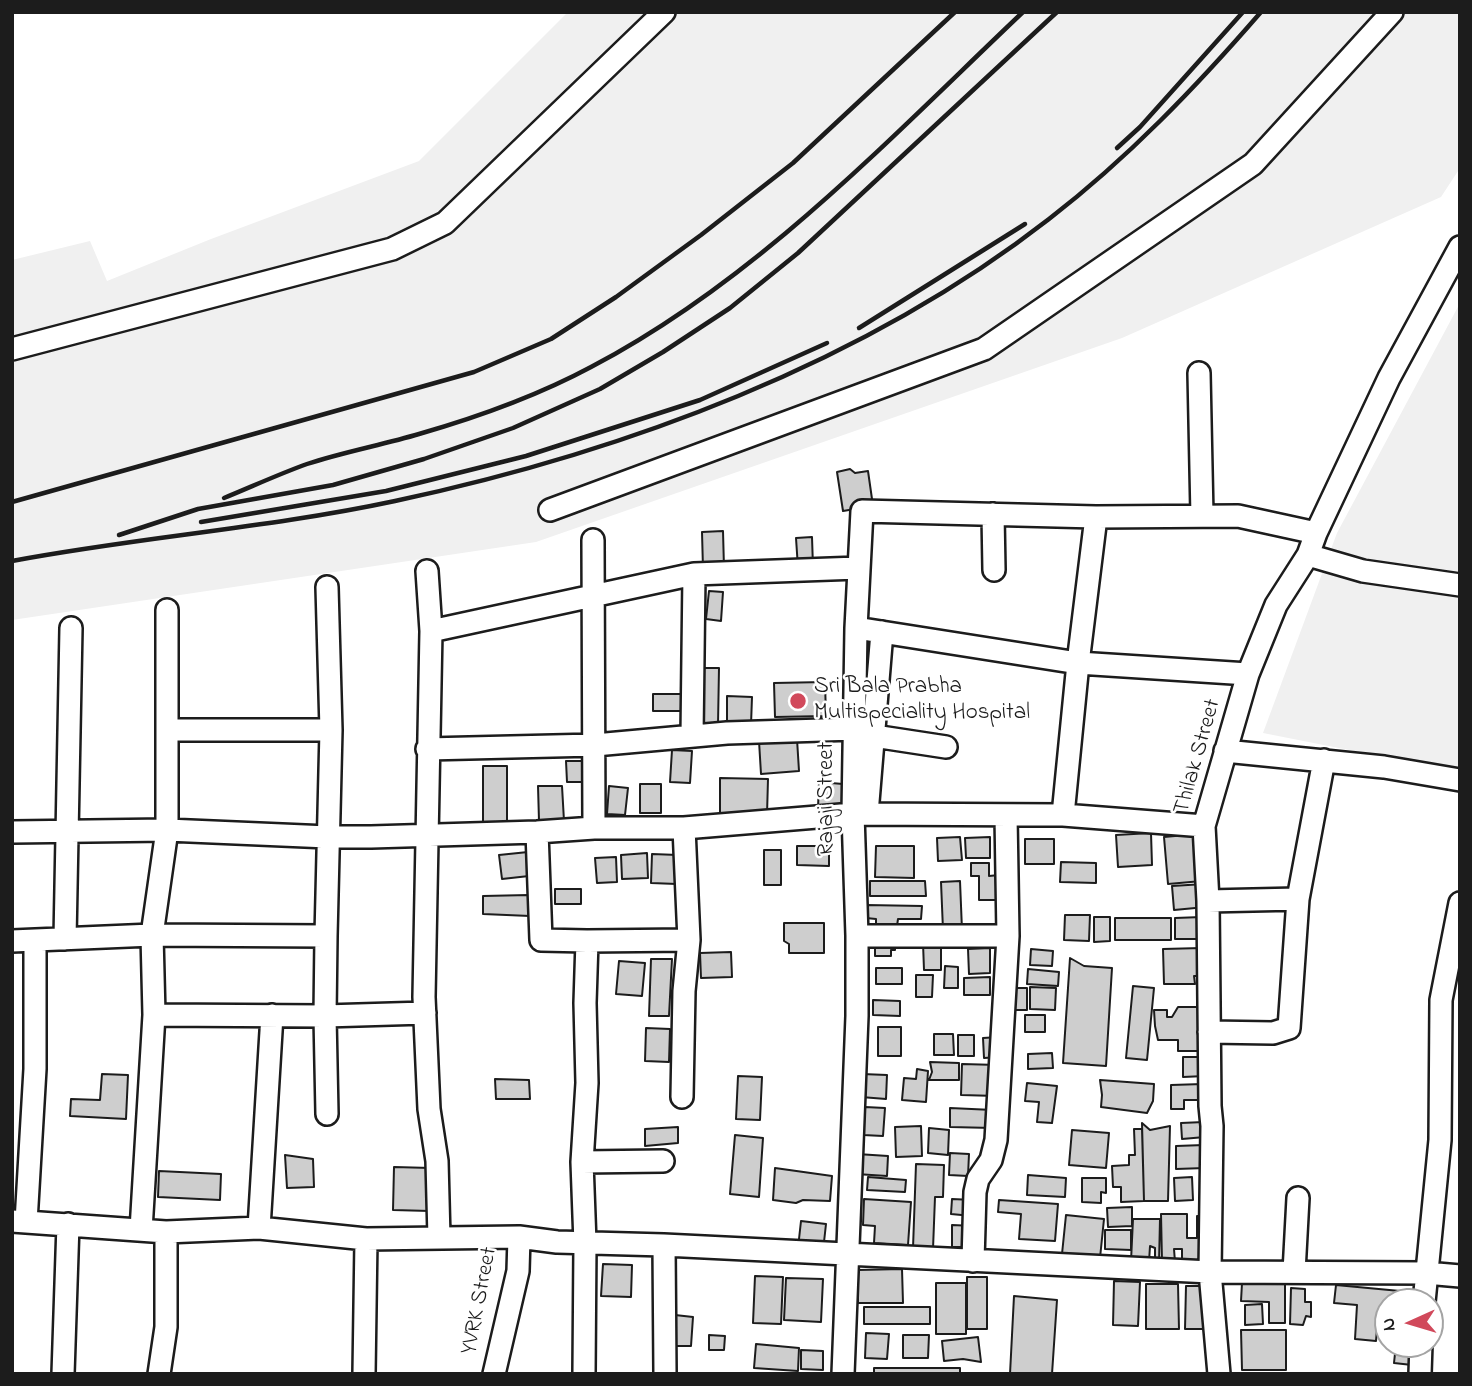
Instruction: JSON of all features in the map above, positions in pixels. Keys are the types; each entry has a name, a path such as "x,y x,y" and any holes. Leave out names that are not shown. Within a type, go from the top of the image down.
{"street":[{"path":"12,349 392,249 444,223 664,12"},
{"path":"550,510 984,349 1253,164 1391,12"},
{"name":"Thilak Street","path":"1219,1374 1210,1272 1212,1126 1204,825 1248,674 1276,605 1308,555 1315,533 1389,378 1460,247"},
{"path":"1199,373 1202,516"},
{"name":"Rajaji Street","path":"843,1374 857,1016 864,733 856,628 862,511 1096,517 1238,516 1315,533"},
{"path":"993,514 993,570"},
{"path":"1063,815 1096,517"},
{"path":"593,540 594,828"},
{"path":"1308,555 1363,570 1460,585"},
{"path":"430,631 694,574 858,568"},
{"path":"427,571 430,631 425,1013 429,1109 438,1161 439,1238"},
{"path":"692,736 694,574"},
{"path":"327,587 331,730 325,1016 327,1114"},
{"path":"141,1230 154,1014 152,935 167,830 167,610"},
{"path":"65,939 71,628"},
{"path":"856,628 1078,663 1248,674"},
{"path":"864,733 883,632"},
{"path":"167,730 331,730"},
{"path":"427,749 595,745 692,736 864,733 946,747"},
{"path":"1225,751 1324,760 1460,780"},
{"path":"1209,1032 1273,1033 1289,1028 1298,899 1324,760"},
{"path":"12,832 167,830 328,837 428,835 594,828 684,828 860,814 1063,815 1204,825"},
{"path":"973,1261 975,1192 978,1179 991,1160 996,1140 1008,936 1006,816"},
{"path":"682,1097 684,990 689,940 684,828"},
{"path":"537,832 541,940 689,940"},
{"path":"1208,901 1298,899"},
{"path":"1425,1288 1433,1223 1450,1141 1441,1000 1460,903"},
{"path":"12,941 152,935 326,936"},
{"path":"857,936 1008,936"},
{"path":"35,941 35,1069 19,1222 166,1232 259,1228 366,1240 519,1237 585,1243 1210,1272 1426,1273 1460,1276"},
{"path":"584,1374 585,1243 582,1162 587,1083 587,941"},
{"path":"154,1014 325,1016 425,1013"},
{"path":"259,1228 272,1015"},
{"path":"582,1162 663,1161"},
{"path":"1294,1272 1298,1198"},
{"path":"64,1374 68,1224"},
{"path":"159,1374 166,1327 166,1232"},
{"name":"YVRK Street","path":"494,1374 517,1271 519,1237"},
{"path":"364,1374 366,1240"},
{"path":"664,1245 665,1374"}],"shaded area":[{"path":"568,12 1460,12 1460,168 1441,197 1122,338 536,542 12,620 12,260 90,241 107,281 419,161"},
{"path":"1460,303 1460,772 1263,733 1337,533"}],"building":[{"path":"850,469 855,473 868,471 873,506 843,511 837,472"},
{"path":"723,531 724,568 703,569 702,532"},
{"path":"812,537 813,567 798,568 796,538"},
{"path":"709,591 723,592 721,621 706,619"},
{"path":"699,668 719,668 718,725 699,725"},
{"path":"825,682 826,716 775,717 774,683"},
{"path":"653,694 690,694 690,711 653,711"},
{"path":"727,696 752,697 751,725 727,725"},
{"path":"797,739 799,771 761,774 759,741"},
{"path":"672,750 692,751 690,783 670,782"},
{"path":"566,761 590,761 591,782 567,782"},
{"path":"483,766 507,766 507,824 483,824"},
{"path":"720,778 768,779 767,815 720,821"},
{"path":"819,782 843,784 842,810 818,808"},
{"path":"640,784 661,784 661,813 640,813"},
{"path":"538,786 562,786 564,821 539,821"},
{"path":"609,786 628,788 625,815 607,814"},
{"path":"1151,833 1152,865 1118,867 1116,835"},
{"path":"1197,834 1202,881 1168,884 1164,837"},
{"path":"960,837 962,860 938,861 937,838"},
{"path":"990,837 990,858 966,858 965,838"},
{"path":"1025,839 1054,839 1054,864 1025,864"},
{"path":"797,846 829,846 829,866 797,865"},
{"path":"876,846 914,846 914,878 875,877"},
{"path":"764,850 781,850 781,885 764,885"},
{"path":"528,852 529,876 502,879 499,855"},
{"path":"647,853 648,878 622,879 621,855"},
{"path":"652,854 678,855 677,884 651,883"},
{"path":"616,857 617,882 597,883 595,858"},
{"path":"1061,862 1096,863 1096,883 1060,882"},
{"path":"971,863 989,863 989,876 999,875 999,900 979,900 979,876 971,876"},
{"path":"870,881 925,881 926,896 870,896"},
{"path":"960,881 962,930 943,930 941,882"},
{"path":"1204,884 1206,907 1174,910 1172,886"},
{"path":"555,889 581,889 581,904 555,904"},
{"path":"529,895 530,916 483,914 483,896"},
{"path":"866,905 922,906 921,919 898,919 897,926 876,925 876,919 866,918"},
{"path":"1065,915 1090,915 1089,941 1064,940"},
{"path":"1094,917 1110,917 1110,941 1094,942"},
{"path":"1202,917 1202,939 1175,939 1175,918"},
{"path":"1115,918 1171,918 1171,940 1115,940"},
{"path":"784,923 824,923 824,953 789,953 789,944 784,941"},
{"path":"923,943 941,943 941,970 924,970"},
{"path":"875,944 895,944 895,950 891,950 891,956 875,956"},
{"path":"990,948 990,973 969,974 968,949"},
{"path":"1202,948 1203,976 1194,976 1195,984 1164,984 1163,949"},
{"path":"1031,949 1053,951 1052,966 1030,965"},
{"path":"731,952 732,977 701,978 700,953"},
{"path":"1070,958 1084,966 1112,968 1106,1066 1063,1063"},
{"path":"651,959 672,959 669,1016 649,1016"},
{"path":"619,961 645,963 642,996 616,994"},
{"path":"945,966 958,967 958,988 944,988"},
{"path":"876,968 902,968 902,984 876,984"},
{"path":"1028,969 1059,972 1058,986 1027,984"},
{"path":"916,975 933,975 932,997 916,997"},
{"path":"990,977 990,995 964,995 964,978"},
{"path":"1133,986 1154,988 1147,1060 1126,1058"},
{"path":"1030,987 1056,988 1055,1010 1030,1009"},
{"path":"1007,988 1027,988 1027,1010 1008,1010"},
{"path":"873,1000 900,1001 900,1016 873,1015"},
{"path":"1178,1007 1202,1007 1202,1051 1178,1051 1178,1040 1158,1040 1154,1010 1167,1010 1167,1017 1172,1017"},
{"path":"1025,1015 1045,1015 1045,1032 1025,1032"},
{"path":"878,1027 901,1027 901,1056 878,1056"},
{"path":"646,1028 670,1029 669,1062 645,1061"},
{"path":"934,1034 953,1034 954,1055 934,1055"},
{"path":"958,1035 974,1035 974,1056 958,1056"},
{"path":"999,1037 1000,1057 984,1058 983,1038"},
{"path":"1052,1053 1053,1068 1028,1069 1028,1054"},
{"path":"1183,1057 1204,1057 1205,1076 1183,1077"},
{"path":"930,1062 959,1063 959,1080 929,1080 932,1072"},
{"path":"962,1064 998,1065 997,1096 961,1095"},
{"path":"917,1069 928,1071 926,1102 902,1100 904,1078 916,1079"},
{"path":"102,1074 128,1075 126,1119 70,1116 71,1099 100,1100"},
{"path":"862,1074 887,1075 886,1099 861,1097"},
{"path":"738,1076 762,1077 760,1120 736,1119"},
{"path":"495,1079 529,1080 530,1099 496,1099"},
{"path":"1100,1080 1154,1084 1153,1101 1147,1113 1101,1107"},
{"path":"1027,1083 1057,1086 1052,1123 1037,1122 1039,1102 1025,1101"},
{"path":"1203,1084 1203,1100 1184,1100 1184,1109 1171,1109 1171,1085"},
{"path":"865,1107 885,1108 883,1136 863,1135"},
{"path":"950,1108 993,1110 993,1128 950,1127"},
{"path":"1204,1122 1205,1137 1182,1139 1181,1123"},
{"path":"1142,1123 1150,1130 1170,1126 1168,1201 1144,1201"},
{"path":"921,1126 922,1156 896,1157 895,1127"},
{"path":"678,1127 678,1143 645,1146 645,1129"},
{"path":"929,1128 949,1130 948,1155 928,1153"},
{"path":"1134,1129 1142,1129 1144,1201 1121,1202 1121,1187 1113,1187 1112,1166 1129,1165 1129,1155 1135,1155"},
{"path":"1072,1130 1109,1133 1106,1168 1069,1165"},
{"path":"735,1135 763,1138 759,1197 730,1194"},
{"path":"1204,1145 1205,1168 1176,1169 1176,1146"},
{"path":"950,1153 969,1154 968,1176 949,1175"},
{"path":"857,1154 888,1156 887,1176 856,1174"},
{"path":"285,1155 313,1159 314,1187 287,1188"},
{"path":"916,1164 944,1165 943,1197 935,1197 933,1249 913,1248"},
{"path":"394,1167 431,1168 430,1211 393,1210"},
{"path":"775,1168 832,1176 830,1201 803,1200 796,1203 773,1200"},
{"path":"159,1171 221,1174 220,1200 158,1197"},
{"path":"1028,1175 1066,1178 1065,1197 1027,1195"},
{"path":"868,1177 906,1180 905,1192 867,1190"},
{"path":"1192,1177 1193,1200 1175,1201 1174,1178"},
{"path":"1082,1178 1106,1178 1106,1193 1101,1192 1101,1203 1082,1202"},
{"path":"864,1199 911,1202 908,1245 874,1243 875,1226 863,1225"},
{"path":"952,1199 973,1200 972,1216 951,1214"},
{"path":"999,1200 1058,1204 1055,1241 1019,1239 1021,1214 998,1212"},
{"path":"1132,1207 1132,1226 1108,1227 1107,1208"},
{"path":"1161,1214 1187,1214 1187,1238 1197,1238 1197,1216 1207,1216 1208,1260 1182,1261 1182,1249 1174,1249 1175,1262 1162,1262"},
{"path":"1066,1215 1104,1219 1100,1258 1062,1254"},
{"path":"1133,1219 1160,1219 1159,1264 1155,1262 1155,1248 1150,1246 1149,1262 1131,1261"},
{"path":"801,1221 826,1224 823,1251 798,1248"},
{"path":"952,1225 974,1226 964,1247 952,1247"},
{"path":"1105,1230 1131,1230 1131,1250 1105,1249"},
{"path":"603,1264 632,1265 631,1297 601,1296"},
{"path":"902,1269 903,1303 858,1303 858,1270"},
{"path":"755,1276 783,1277 781,1324 753,1323"},
{"path":"967,1277 987,1277 987,1329 967,1329"},
{"path":"786,1278 823,1279 821,1322 784,1320"},
{"path":"1114,1281 1140,1282 1138,1326 1113,1325"},
{"path":"936,1283 966,1283 966,1334 936,1334"},
{"path":"1242,1283 1285,1284 1285,1323 1269,1323 1269,1302 1241,1301"},
{"path":"1146,1284 1178,1284 1179,1329 1146,1329"},
{"path":"1336,1285 1374,1289 1374,1341 1355,1339 1357,1305 1334,1303"},
{"path":"1186,1286 1208,1286 1208,1329 1185,1329"},
{"path":"1291,1288 1305,1289 1305,1302 1311,1302 1311,1317 1306,1316 1303,1325 1290,1324"},
{"path":"1014,1296 1057,1300 1052,1374 1010,1374"},
{"path":"1262,1304 1263,1324 1245,1325 1245,1305"},
{"path":"864,1307 930,1307 930,1324 864,1324"},
{"path":"675,1315 693,1317 691,1346 674,1346"},
{"path":"1241,1330 1286,1330 1286,1370 1242,1370"},
{"path":"866,1333 889,1334 887,1359 865,1358"},
{"path":"709,1335 725,1336 724,1350 709,1350"},
{"path":"903,1335 929,1335 928,1358 903,1358"},
{"path":"978,1337 981,1362 963,1359 944,1361 942,1341"},
{"path":"756,1344 799,1348 798,1371 754,1368"},
{"path":"801,1350 823,1351 823,1370 801,1369"},
{"path":"1395,1358 1413,1358 1412,1365 1394,1363"},
{"path":"874,1368 960,1368 960,1374 874,1374"}],"railway":[{"path":"12,502 474,372 551,339 616,297 793,163 955,12"},
{"path":"224,498 307,464 419,434 507,405 571,378 652,332 710,293 819,204 1023,12"},
{"path":"119,535 198,509 333,485 424,459 513,428 600,389 730,308 798,253 1057,12"},
{"path":"1117,148 1140,127 1243,12"},
{"path":"12,561 395,501 568,457 738,396 821,359 901,317 977,271 1049,219 1160,121 1261,12"},
{"path":"859,328 1025,224"},
{"path":"201,522 386,491 526,456 700,400 827,343"}],"place":[{"name":"Sri Bala Prabha Multispeciality Hospital","path":"798,701"}]}
